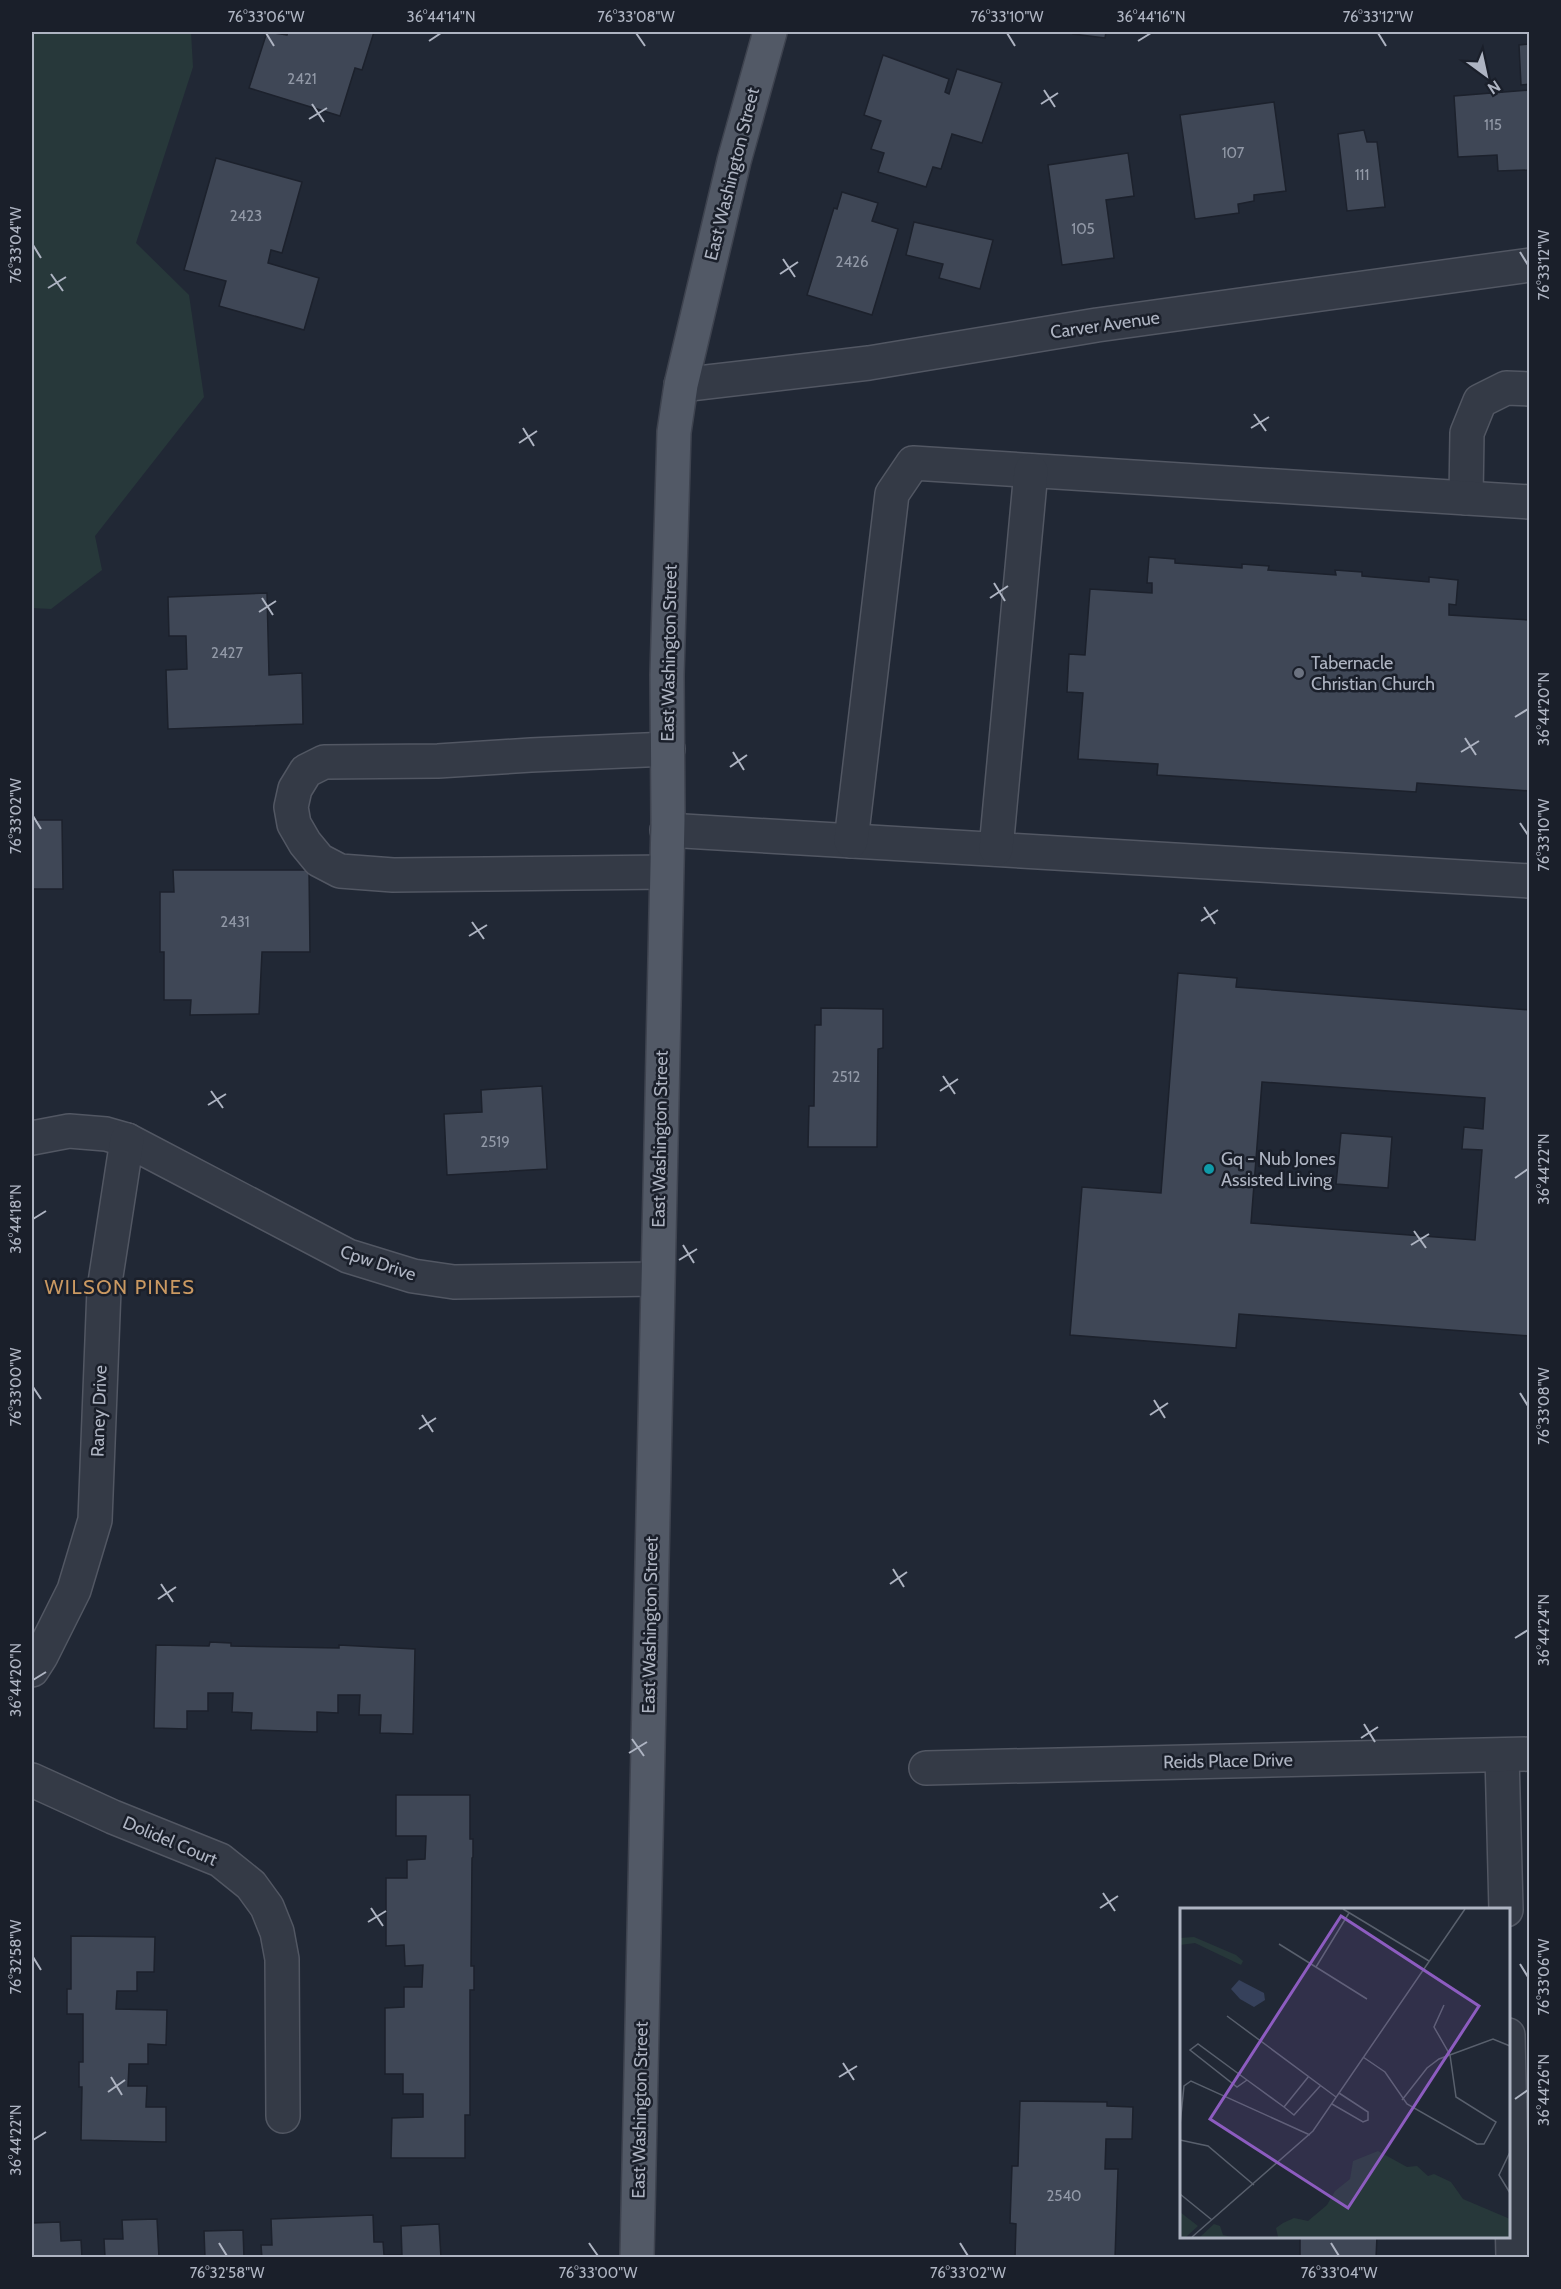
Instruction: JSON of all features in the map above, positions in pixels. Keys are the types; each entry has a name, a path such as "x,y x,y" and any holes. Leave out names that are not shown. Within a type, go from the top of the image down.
{"main road":[{"name":"East Washington Street","path":"637,2258 667,830 667,675 674,432 681,385 734,160 770,32"}],"street":[{"name":"Carver Avenue","path":"681,385 869,363 1097,325 1530,265"},
{"path":"1466,498 1467,433 1480,401 1506,388 1530,389"},
{"path":"851,841 892,494 913,464 1530,502"},
{"path":"996,849 1032,471"},
{"path":"666,872 393,875 340,871 319,860 305,843 294,824 291,807 295,789 306,771 324,762 438,761 668,749"},
{"path":"667,830 1530,881"},
{"name":"Cpw Drive","path":"32,1138 69,1131 106,1134 127,1140 348,1256 413,1276 454,1282 656,1279"},
{"name":"Raney Drive","path":"32,1670 74,1590 95,1520 104,1289 127,1140"},
{"path":"1506,1908 1516,1755"},
{"name":"Reids Place Drive","path":"926,1768 1516,1755"},
{"name":"Dolidel Court","path":"32,1780 113,1817 220,1860 251,1885 267,1908 277,1932 282,1959 283,2116"},
{"path":"1510,2091 1513,2258"}],"shaded area":[{"path":"32,32 191,32 193,67 136,243 189,295 204,397 95,536 102,570 51,609 32,608"}],"building":[{"path":"267,32 287,35 288,32 374,32 362,70 355,68 340,116 249,88"},
{"path":"1073,32 1106,32 1105,38 1073,34"},
{"path":"1530,44 1530,84 1521,85 1519,45"},
{"path":"883,55 949,79 945,92 949,94 957,69 1002,83 982,143 952,134 941,169 933,167 926,187 878,172 884,153 871,149 881,121 864,115"},
{"path":"1530,90 1528,170 1498,171 1497,155 1458,157 1454,96"},
{"path":"1274,102 1286,191 1254,195 1254,201 1238,204 1239,213 1195,219 1180,115"},
{"path":"1364,130 1367,142 1377,142 1385,207 1347,211 1338,134"},
{"path":"1128,153 1134,196 1106,200 1114,258 1062,265 1048,165"},
{"path":"216,158 302,182 282,253 271,250 268,263 319,278 304,330 219,306 226,281 184,270"},
{"path":"842,192 878,203 872,221 898,229 872,315 807,295 834,208 837,209"},
{"path":"914,222 993,240 980,289 939,278 943,264 906,255"},
{"name":"Tabernacle Christian Church","path":"1149,557 1175,559 1175,563 1242,568 1242,564 1269,566 1268,570 1336,575 1335,570 1362,572 1362,576 1429,582 1429,577 1458,580 1456,605 1449,604 1449,615 1530,620 1530,791 1417,783 1416,792 1157,775 1158,764 1078,759 1083,693 1067,692 1069,654 1085,655 1090,589 1152,593 1152,583 1147,583"},
{"path":"267,593 269,675 302,673 303,724 168,729 166,670 187,669 186,636 169,636 168,597"},
{"path":"32,820 62,820 63,889 32,889"},
{"path":"173,870 309,870 310,952 262,952 259,1014 190,1015 191,1000 164,1000 164,952 160,952 160,892 174,892"},
{"name":"Gq - Nub Jones Assisted Living","path":"1178,973 1237,978 1236,987 1530,1010 1530,1336 1239,1314 1236,1348 1070,1335 1082,1187 1161,1193","holes":["1262,1082 1485,1098 1483,1129 1464,1127 1462,1149 1482,1150 1475,1240 1251,1223"]},
{"path":"821,1008 883,1009 883,1048 878,1049 877,1147 808,1147 809,1106 814,1106 815,1025 821,1025"},
{"path":"542,1086 547,1169 447,1175 444,1114 482,1112 481,1090"},
{"path":"1341,1133 1392,1137 1388,1188 1336,1184"},
{"path":"210,1642 231,1643 231,1646 339,1648 339,1645 415,1649 413,1734 380,1733 381,1715 359,1715 360,1695 338,1695 338,1713 317,1712 317,1732 251,1730 252,1713 232,1712 233,1693 208,1693 208,1711 187,1711 187,1729 154,1728 156,1645 209,1646"},
{"path":"396,1795 470,1795 470,1839 473,1839 471,1966 474,1966 474,1990 470,1990 470,2115 465,2115 465,2158 391,2158 392,2118 423,2117 423,2094 403,2094 403,2074 385,2074 385,2008 404,2007 404,1987 422,1987 423,1965 405,1966 404,1945 386,1946 386,1878 407,1878 407,1860 425,1859 426,1836 396,1836"},
{"path":"71,1936 155,1937 154,1972 137,1972 137,1991 117,1991 116,2009 167,2010 166,2045 148,2044 148,2064 129,2064 128,2086 147,2086 146,2107 166,2107 166,2142 81,2140 82,2087 79,2087 79,2062 83,2062 83,2014 67,2014 67,1989 71,1989"},
{"path":"1020,2101 1107,2102 1107,2106 1133,2107 1132,2139 1106,2139 1105,2169 1118,2169 1115,2258 1015,2258 1016,2224 1010,2223 1012,2166 1018,2166"},
{"path":"373,2215 374,2242 383,2242 384,2255 402,2255 401,2226 439,2224 441,2258 262,2258 261,2245 272,2245 271,2219"},
{"path":"157,2219 159,2258 84,2258 105,2257 104,2239 123,2239 122,2220"},
{"path":"60,2222 61,2241 81,2240 82,2258 32,2258 32,2223"},
{"path":"243,2230 244,2258 205,2258 204,2231"},
{"path":"1300,2238 1377,2238 1376,2258 1300,2258"}],"place":[{"name":"Tabernacle Christian Church","path":"1299,673"},
{"name":"Gq - Nub Jones Assisted Living","path":"1209,1169"}],"district":[{"name":"WILSON PINES","path":"120,1287"}]}
